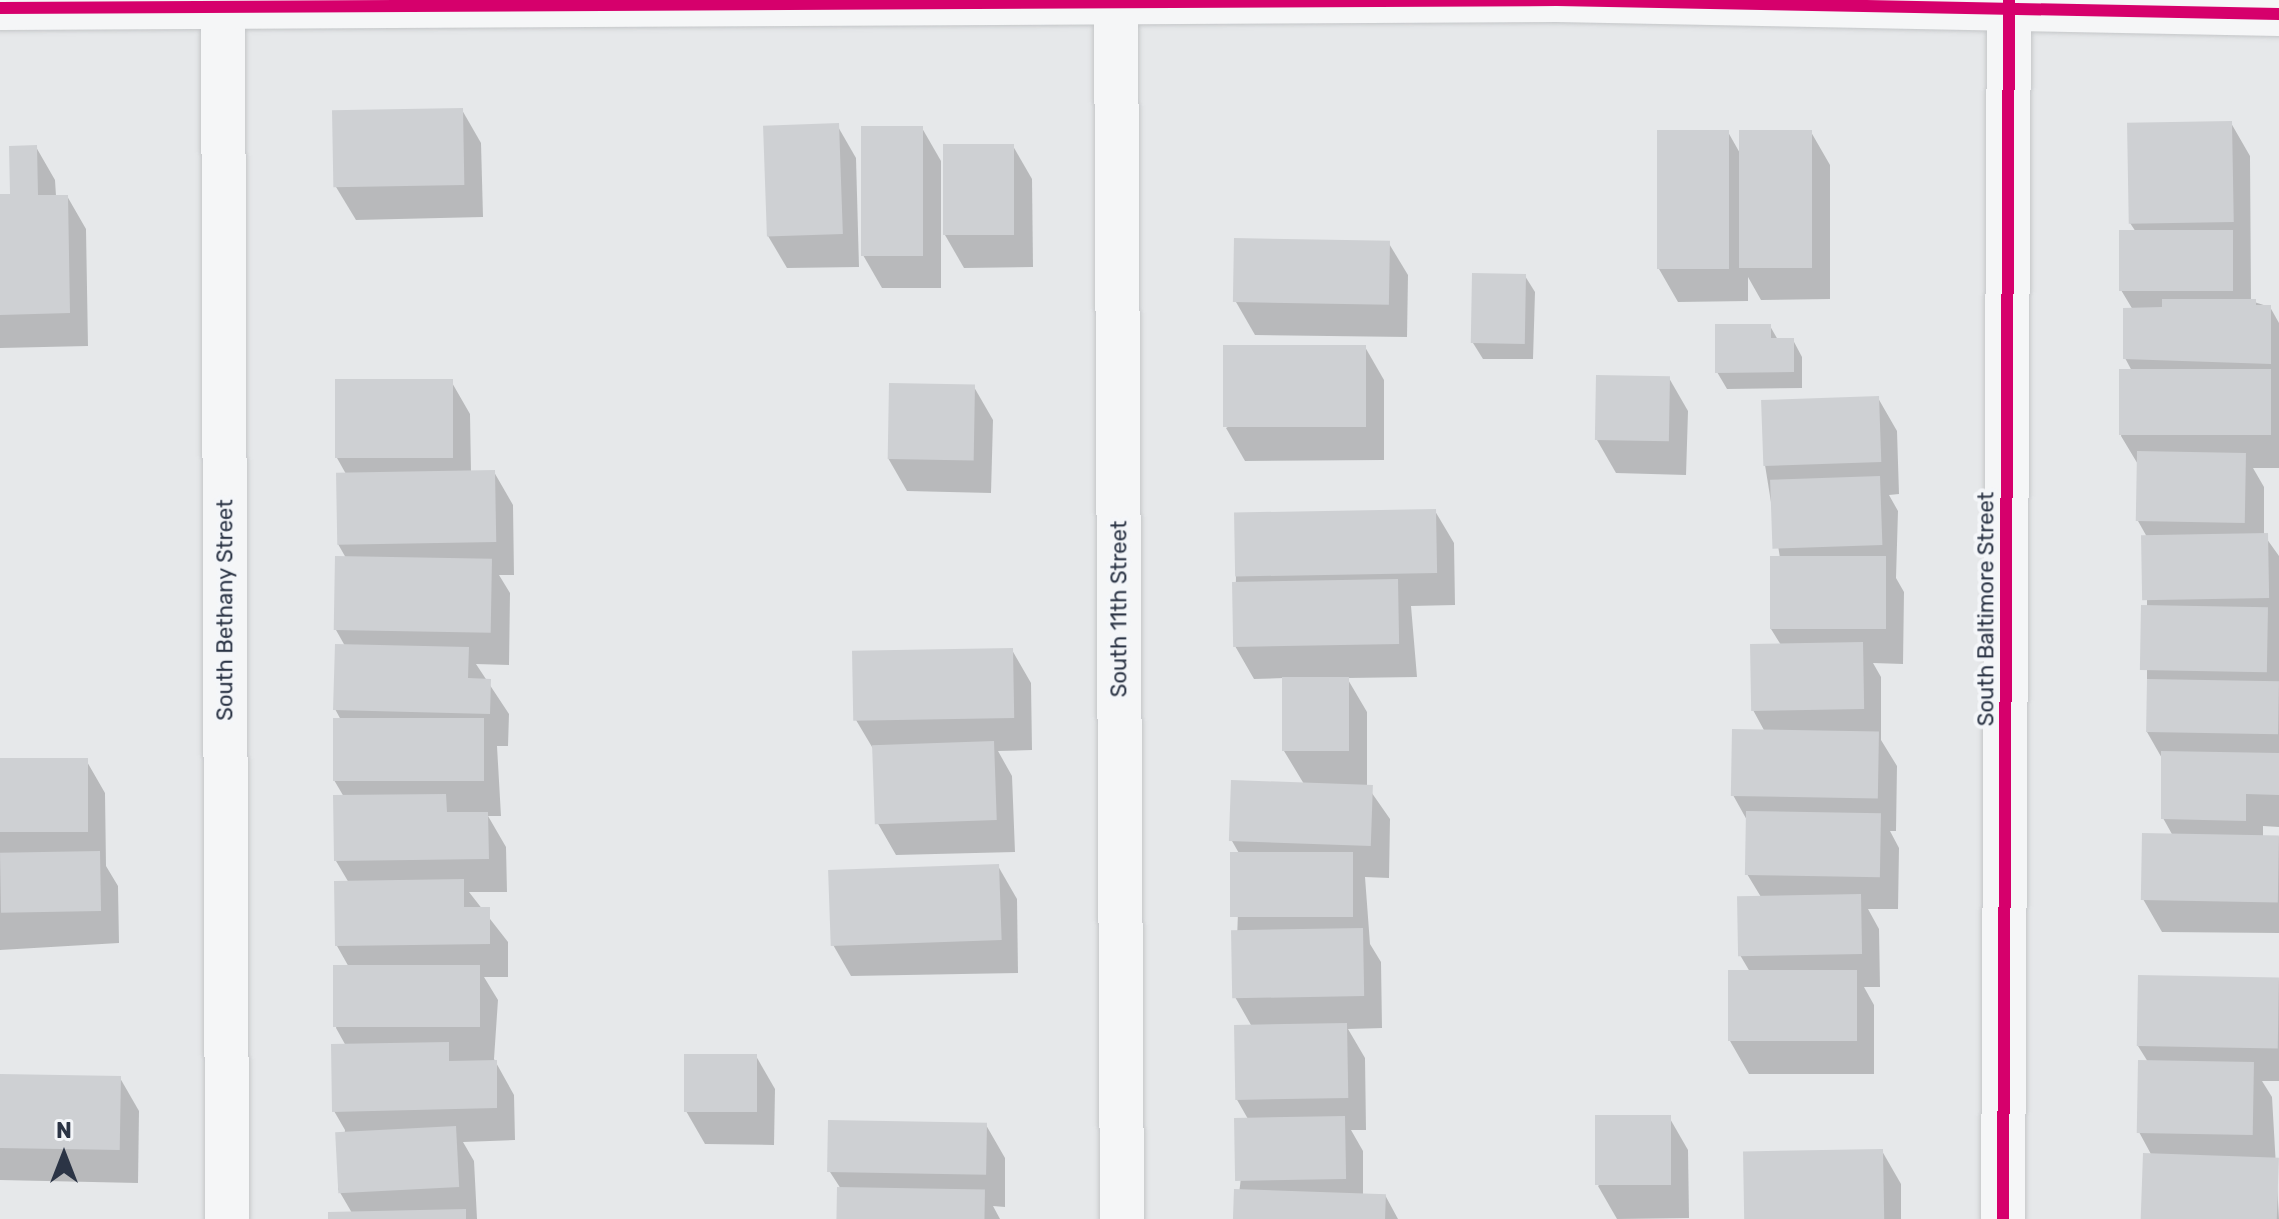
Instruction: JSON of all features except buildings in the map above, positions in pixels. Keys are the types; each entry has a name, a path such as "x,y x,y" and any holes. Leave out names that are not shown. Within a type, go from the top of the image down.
{"street":[{"path":"0,8 223,3 1557,0 2279,14"},
{"name":"South 11th Street","path":"1116,1 1122,1219"},
{"name":"South Bethany Street","path":"223,3 227,1219"},
{"name":"South Baltimore Street","path":"2003,1219 2009,7"}],"cycle path":[{"path":"0,8 1557,0 2279,14"},
{"path":"2003,1219 2009,0"}]}
